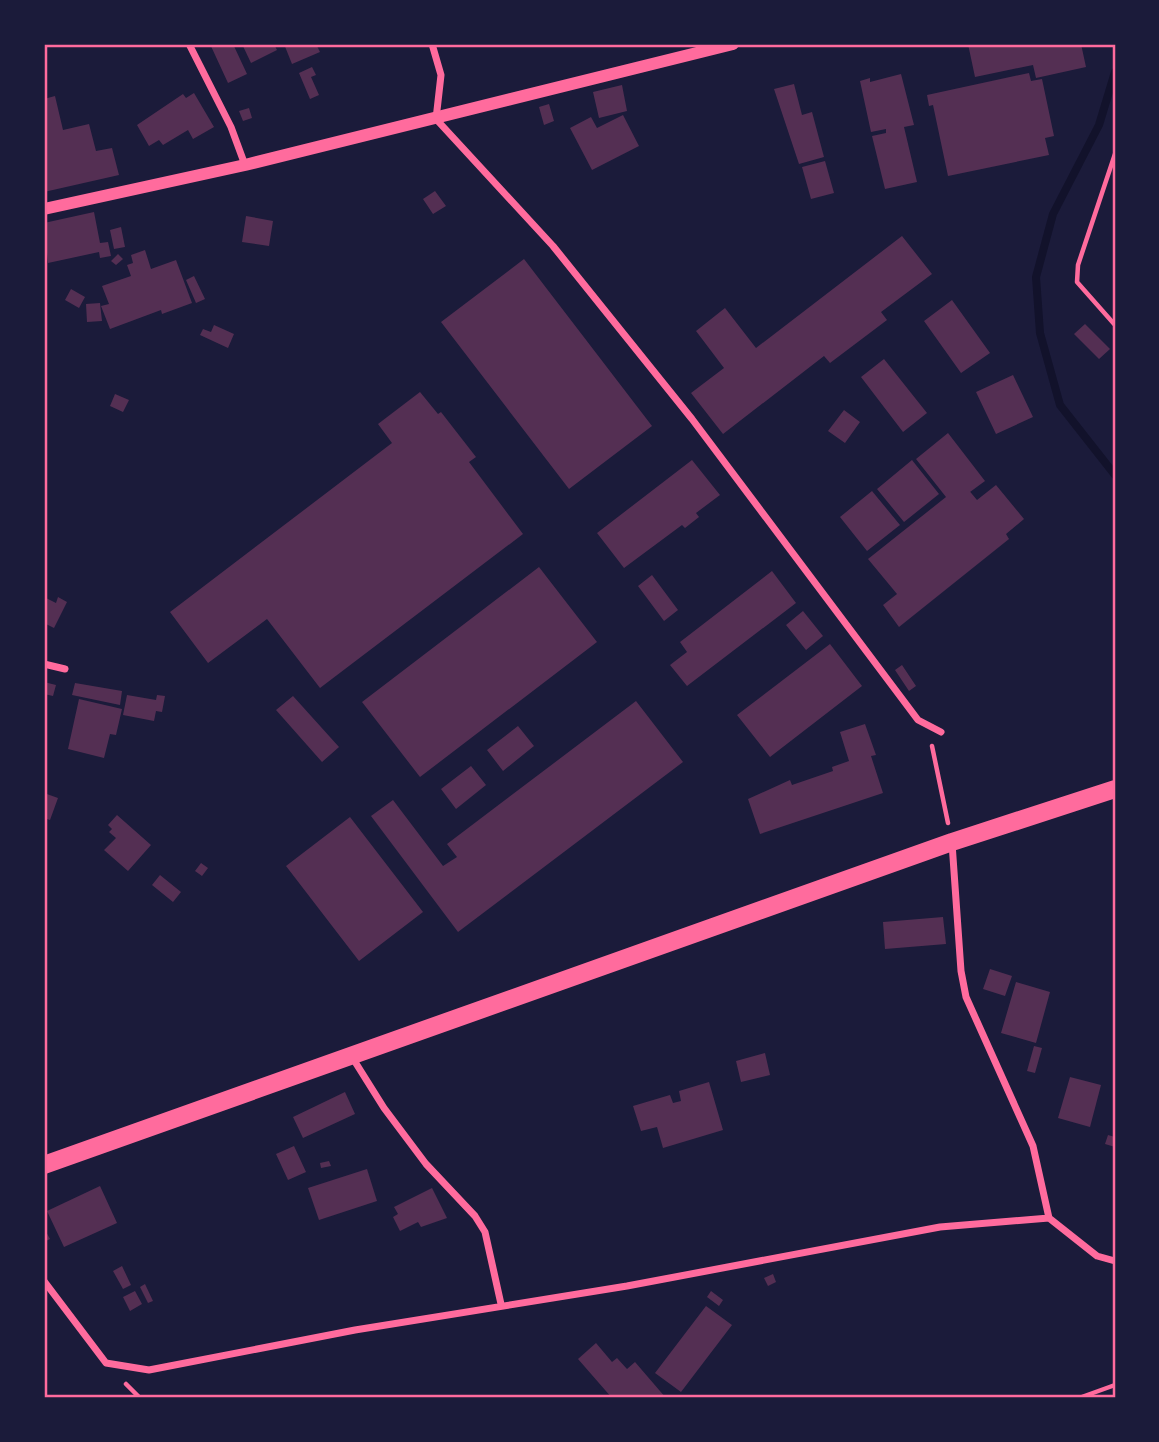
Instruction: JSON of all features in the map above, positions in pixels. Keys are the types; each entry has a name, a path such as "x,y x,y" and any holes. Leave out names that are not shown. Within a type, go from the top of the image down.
{"main road":[{"path":"44,1166 952,842 1115,789"}],"street":[{"path":"189,44 231,127 245,165"},
{"path":"432,44 441,75 436,119 553,246 692,419 918,720 941,732"},
{"path":"44,209 245,165 733,44"},
{"path":"44,664 65,669"},
{"path":"952,842 961,971 966,997 1033,1146 1049,1218 1097,1256 1115,1261"},
{"path":"352,1056 384,1108 426,1164 475,1216 485,1232 501,1304"},
{"path":"44,1280 106,1363 149,1370 501,1304 627,1286 940,1227 1049,1218"}],"path":[{"path":"1115,154 1086,239 1077,282 1115,325"},
{"path":"927,724 952,842"},
{"path":"1079,1398 1115,1385"}],"building":[{"path":"210,44 233,44 247,74 228,83"},
{"path":"242,44 274,44 277,50 251,63"},
{"path":"284,44 316,44 320,52 292,64"},
{"path":"968,44 1081,44 1086,67 1036,78 1033,65 975,77"},
{"path":"312,67 316,75 311,77 319,95 310,99 299,73"},
{"path":"1029,73 1031,81 1042,79 1054,136 1045,138 1049,155 948,176 933,105 929,106 927,95"},
{"path":"901,74 914,125 904,127 917,182 885,189 872,136 886,133 886,129 871,132 860,81 870,78 870,82"},
{"path":"794,84 802,115 812,112 824,157 799,164 774,89"},
{"path":"622,85 627,111 599,118 593,92"},
{"path":"194,93 214,127 193,139 188,130 163,145 159,140 149,146 137,125 183,94 186,98"},
{"path":"55,96 63,130 89,124 96,151 112,148 119,175 44,192 44,99"},
{"path":"549,104 554,121 544,125 539,107"},
{"path":"249,108 252,118 243,121 239,111"},
{"path":"623,115 639,146 592,170 570,128 591,117 597,128"},
{"path":"825,161 834,193 811,199 802,167"},
{"path":"435,191 446,206 433,214 423,199"},
{"path":"94,212 100,243 108,242 111,256 100,258 99,252 48,263 44,223"},
{"path":"246,216 273,221 269,246 242,242"},
{"path":"121,227 125,247 114,249 110,230"},
{"path":"902,236 932,274 881,312 887,320 830,363 824,356 723,434 691,393 724,368 696,331 725,308 756,348"},
{"path":"145,250 151,269 176,260 192,303 162,314 161,310 110,329 101,306 109,304 102,286 131,276 127,265 133,263 131,255"},
{"path":"118,254 123,259 116,265 111,261"},
{"path":"524,259 652,426 569,489 441,322"},
{"path":"194,276 205,299 196,303 186,280"},
{"path":"71,289 85,297 79,308 65,300"},
{"path":"952,300 990,353 961,373 924,321"},
{"path":"100,303 102,321 87,322 86,304"},
{"path":"1085,324 1110,349 1099,359 1074,334"},
{"path":"214,325 234,334 228,348 200,335 203,329 211,332"},
{"path":"884,359 927,413 903,432 861,377"},
{"path":"1013,375 1033,417 996,434 976,392"},
{"path":"420,392 438,414 441,412 476,457 469,462 523,534 320,688 267,619 208,663 170,612 392,443 378,424"},
{"path":"115,394 129,400 123,412 110,406"},
{"path":"844,410 860,422 845,443 828,431"},
{"path":"948,433 985,481 970,492 977,500 996,485 1024,519 1006,534 1009,539 899,627 883,605 897,594 868,559 946,497 916,459"},
{"path":"692,460 720,495 696,513 699,517 685,528 682,525 624,568 597,533"},
{"path":"912,460 939,494 904,522 877,489"},
{"path":"872,491 900,525 867,551 840,517"},
{"path":"539,567 597,642 420,777 362,702"},
{"path":"772,571 796,603 687,686 670,665 687,652 680,642"},
{"path":"652,575 678,610 664,621 638,586"},
{"path":"44,597 56,603 58,597 67,602 54,628 44,623"},
{"path":"803,611 823,636 806,650 786,625"},
{"path":"830,644 862,686 770,757 737,715"},
{"path":"902,665 916,686 909,691 895,670"},
{"path":"44,682 56,685 53,696 44,694"},
{"path":"75,683 122,691 120,705 72,695"},
{"path":"127,695 156,700 157,695 165,696 162,712 156,711 154,721 123,715"},
{"path":"293,696 339,747 322,762 276,710"},
{"path":"79,699 122,709 116,735 110,734 104,758 68,749"},
{"path":"636,701 683,762 458,932 371,816 393,800 443,866 457,857 447,844"},
{"path":"865,724 876,755 871,756 883,793 760,834 748,799 790,780 792,785 833,771 832,767 849,761 840,732"},
{"path":"518,726 534,746 503,771 487,750"},
{"path":"471,766 486,785 456,809 441,789"},
{"path":"44,793 58,798 50,820 44,818"},
{"path":"117,815 151,845 128,871 104,850 116,838 109,832 112,829 108,825"},
{"path":"350,817 423,912 359,961 286,866"},
{"path":"201,863 208,868 202,876 195,871"},
{"path":"160,875 181,892 173,902 152,885"},
{"path":"943,917 946,944 885,949 883,922"},
{"path":"990,969 1012,976 1005,996 983,989"},
{"path":"1016,982 1050,992 1036,1043 1001,1033"},
{"path":"1034,1046 1042,1048 1035,1073 1027,1071"},
{"path":"765,1053 770,1075 741,1082 736,1061"},
{"path":"1070,1077 1101,1085 1090,1127 1058,1118"},
{"path":"709,1082 723,1130 663,1148 657,1127 641,1131 633,1106 670,1095 673,1103 681,1101 679,1091"},
{"path":"345,1092 355,1114 303,1138 293,1117"},
{"path":"1108,1135 1115,1137 1115,1147 1105,1144"},
{"path":"294,1146 306,1172 288,1180 276,1154"},
{"path":"329,1161 331,1166 321,1168 320,1163"},
{"path":"367,1169 377,1201 319,1220 308,1188"},
{"path":"100,1186 117,1223 64,1247 47,1211"},
{"path":"432,1188 447,1218 421,1227 418,1222 400,1231 393,1217 398,1214 394,1207"},
{"path":"44,1228 50,1239 44,1242"},
{"path":"122,1266 131,1285 123,1289 113,1271"},
{"path":"773,1274 776,1282 768,1286 764,1278"},
{"path":"145,1284 153,1301 148,1303 140,1287"},
{"path":"135,1291 142,1304 130,1311 123,1297"},
{"path":"711,1291 723,1300 719,1306 707,1297"},
{"path":"706,1306 732,1325 681,1392 655,1373"},
{"path":"596,1343 612,1362 617,1358 627,1369 635,1362 666,1398 612,1398 578,1359"}],"waterway":[{"path":"1115,72 1099,125 1053,214 1036,277 1040,333 1060,405 1115,475"}]}
